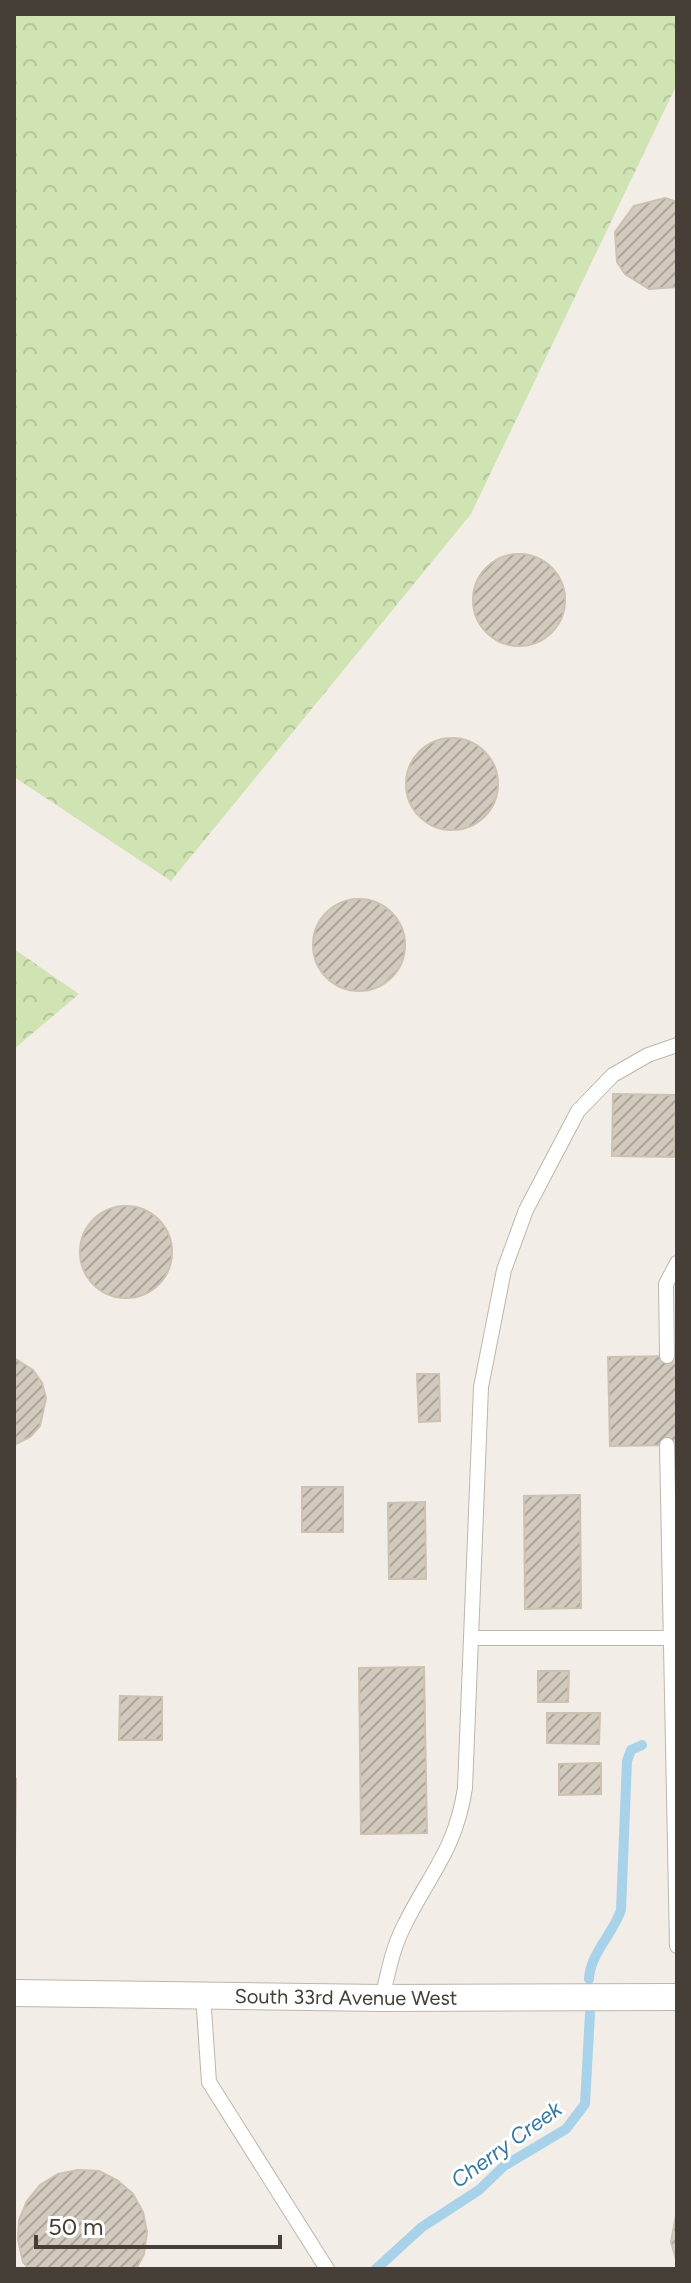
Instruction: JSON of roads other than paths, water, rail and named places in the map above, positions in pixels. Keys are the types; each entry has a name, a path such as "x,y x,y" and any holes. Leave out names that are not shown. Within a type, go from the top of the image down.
{"street":[{"name":"South 33rd Avenue West","path":"14,1993 382,1998 677,1997"}],"lane":[{"path":"382,1998 403,1928 449,1849 459,1824 465,1788 481,1387 504,1270 526,1210 578,1111 613,1075 677,1045"},
{"path":"667,1356 666,1284 677,1263"},
{"path":"667,1445 677,1946"},
{"path":"471,1638 669,1638"},
{"path":"203,1995 209,2082 327,2269"}],"waterway":[{"name":"Cherry Creek","path":"589,1979 593,1961 621,1910 627,1761 631,1750 642,1745"},
{"name":"Cherry Creek","path":"376,2269 422,2227 479,2190 504,2166 566,2129 585,2104 590,2013"}]}
